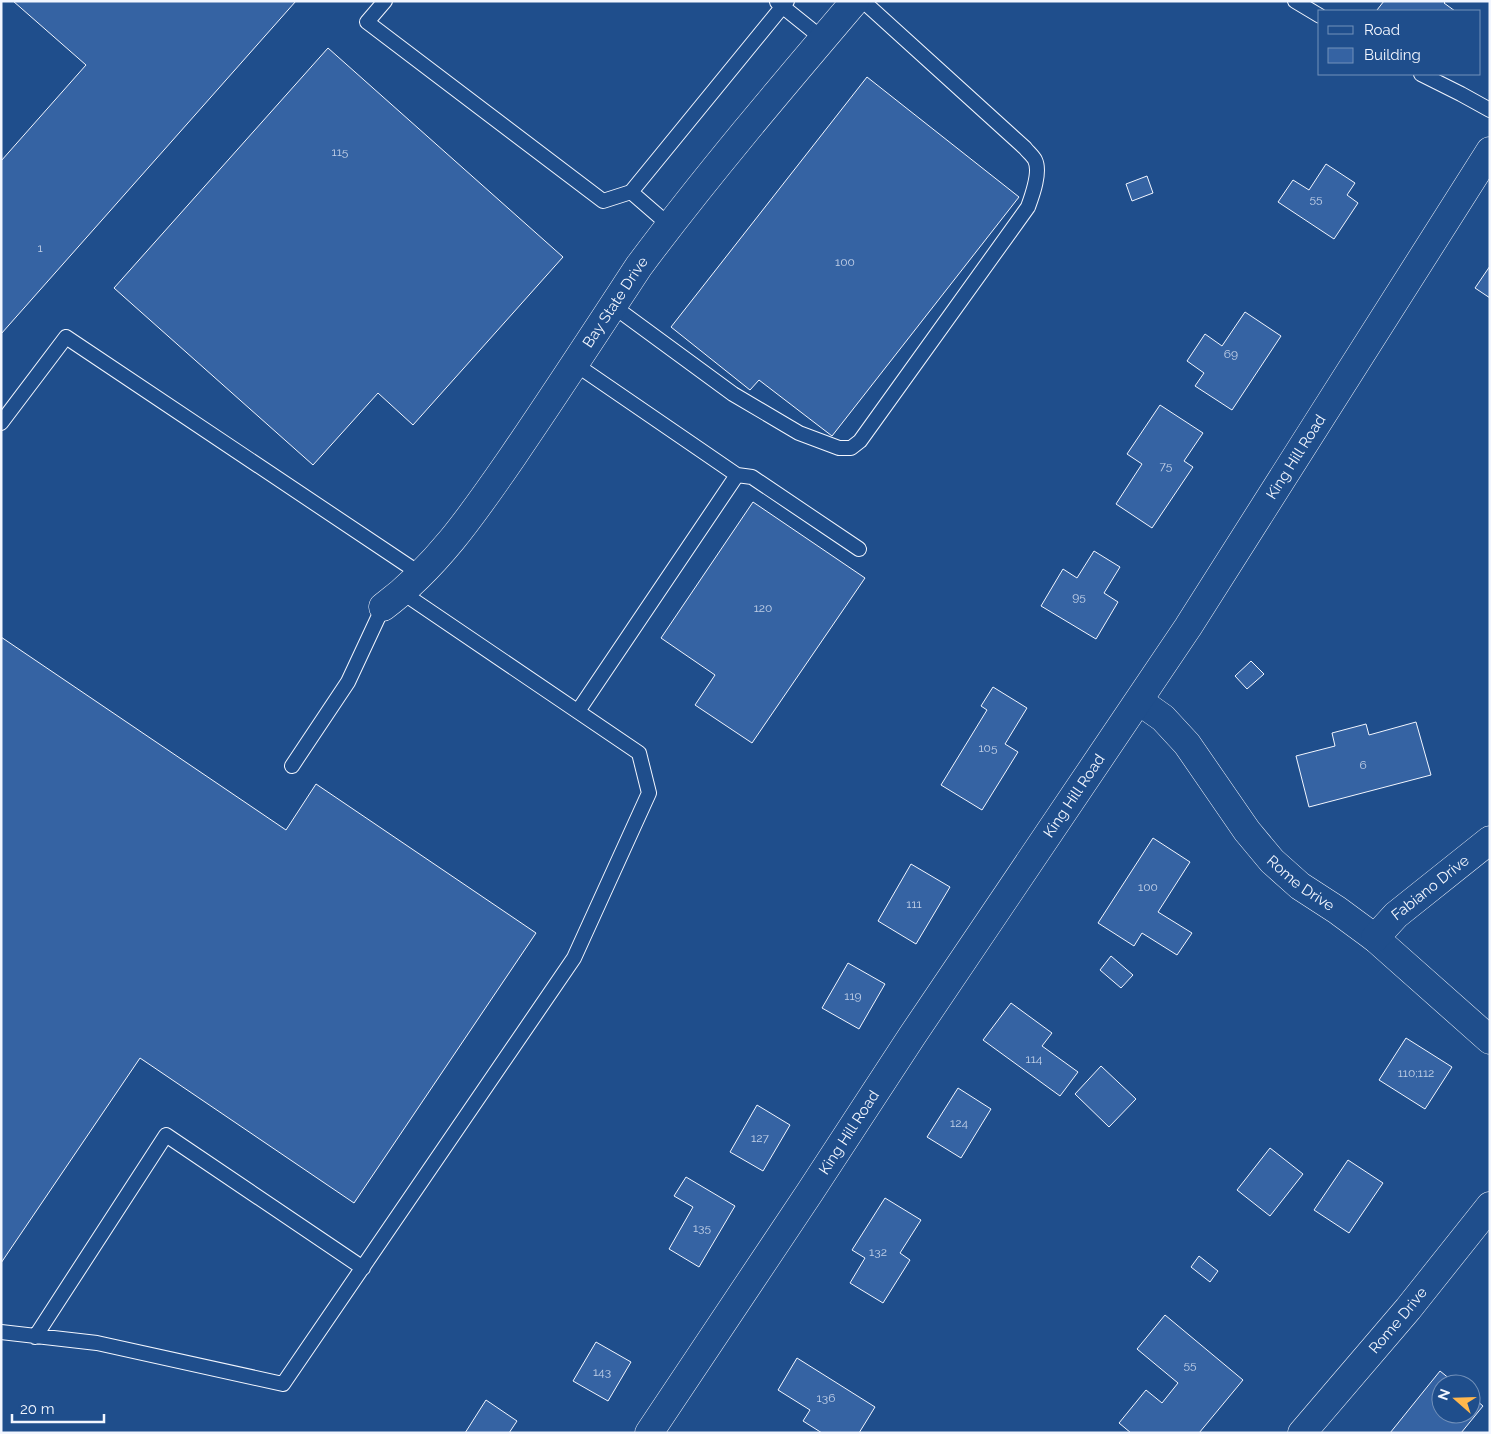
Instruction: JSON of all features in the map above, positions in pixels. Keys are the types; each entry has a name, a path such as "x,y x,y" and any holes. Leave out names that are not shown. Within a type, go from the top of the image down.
{"street":[{"name":"Bay State Drive","path":"403,592 444,550 475,511 639,266 669,226 765,108 856,1"},
{"name":"King Hill Road","path":"649,1433 912,1036 1139,701 1263,511 1490,151"},
{"name":"Rome Drive","path":"1139,701 1163,718 1187,744 1247,831 1272,860 1300,886 1337,910 1374,938 1490,1040"},
{"name":"Fabiano Drive","path":"1374,938 1396,915 1490,840"},
{"name":"Rome Drive","path":"1302,1433 1414,1302 1490,1206"}],"lane":[{"path":"385,1 366,22 603,201 631,192 782,3 823,39"},
{"path":"613,306 733,394 799,434 839,448 852,448 860,442 1028,207 1036,177 1036,161 1025,148 864,1"},
{"path":"1295,1 1318,15"},
{"path":"1423,75 1490,110"},
{"path":"631,192 669,226"},
{"path":"1,423 66,337 403,592 639,752 648,793 574,958 283,1384 96,1343 1,1332"},
{"path":"575,364 737,475 752,477 859,549"},
{"path":"578,711 737,475"},
{"path":"292,766 348,682 363,651 403,592"},
{"path":"36,1337 166,1135 363,1268"}],"building":[{"path":"13,1 296,1 1,334 1,161 86,65"},
{"path":"1384,1 1446,1 1444,3 1454,10 1377,10"},
{"path":"328,48 563,257 413,425 378,393 313,465 114,288"},
{"path":"867,77 1019,197 832,436 759,380 750,390 671,327"},
{"path":"1326,164 1355,183 1347,195 1358,203 1334,239 1278,202 1293,180 1309,190"},
{"path":"1147,176 1153,193 1132,201 1126,184"},
{"path":"1490,266 1490,298 1475,288"},
{"path":"1245,312 1281,336 1232,410 1195,386 1204,373 1187,361 1205,334 1222,346"},
{"path":"1160,405 1203,433 1184,461 1193,467 1152,528 1116,504 1142,464 1127,454"},
{"path":"753,502 865,578 752,743 695,705 715,675 661,638"},
{"path":"1094,551 1120,567 1104,593 1118,602 1096,639 1041,606 1063,569 1077,578"},
{"path":"1,637 286,830 316,784 536,933 354,1203 140,1058 1,1263"},
{"path":"1251,661 1264,674 1247,689 1235,676"},
{"path":"993,687 1027,708 1005,744 1018,752 982,810 941,785 987,710 981,706"},
{"path":"1416,722 1431,775 1309,807 1296,756 1335,746 1332,733 1366,724 1369,735"},
{"path":"1153,838 1190,862 1158,912 1192,933 1177,955 1142,933 1134,946 1098,923"},
{"path":"911,864 950,887 916,944 878,921"},
{"path":"1111,956 1133,975 1121,988 1100,970"},
{"path":"848,963 885,984 859,1029 822,1008"},
{"path":"1011,1003 1052,1033 1042,1046 1078,1072 1060,1096 983,1040"},
{"path":"1406,1038 1452,1067 1425,1109 1379,1080"},
{"path":"1101,1066 1136,1099 1109,1127 1075,1094"},
{"path":"958,1088 991,1109 961,1158 927,1137"},
{"path":"757,1105 790,1125 763,1171 730,1152"},
{"path":"1270,1148 1303,1174 1270,1216 1237,1190"},
{"path":"1348,1160 1383,1183 1349,1233 1314,1210"},
{"path":"686,1177 735,1206 699,1267 669,1249 693,1207 674,1196"},
{"path":"885,1198 921,1220 900,1253 910,1260 883,1303 850,1283 865,1258 852,1250"},
{"path":"1199,1256 1218,1271 1210,1282 1191,1267"},
{"path":"1165,1315 1243,1380 1199,1433 1131,1433 1119,1423 1146,1390 1162,1403 1178,1383 1137,1349"},
{"path":"596,1342 631,1362 608,1401 573,1381"},
{"path":"797,1358 875,1407 859,1433 822,1433 803,1421 810,1410 778,1390"},
{"path":"1431,1382 1431,1424 1468,1424 1461,1433 1390,1433"},
{"path":"486,1400 517,1421 509,1433 465,1433"}]}
